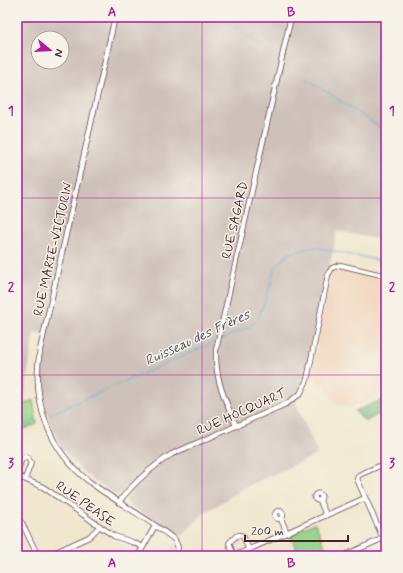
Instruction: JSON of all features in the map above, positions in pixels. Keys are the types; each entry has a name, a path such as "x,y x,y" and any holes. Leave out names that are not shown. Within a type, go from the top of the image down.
{"street":[{"name":"RUE MARIE-VICTORIN","path":"115,17 40,350 37,382 45,419 52,436 73,466 85,478 174,539 178,546 175,556"},
{"name":"RUE SAGARD","path":"236,426 221,391 216,364 216,350 291,17"},
{"name":"RUE HOCQUART","path":"119,502 144,475 161,461 183,449 289,403 296,398 303,390 308,377 328,275 331,269 336,266 340,266 386,276"},
{"path":"17,475 22,459 25,457 28,458 31,463 25,479"},
{"path":"343,556 384,538 357,480 358,476 386,463"},
{"name":"RUE PEASE","path":"17,475 45,488 116,537 128,540 142,547"},
{"path":"249,550 242,536 240,535 237,535 229,543 234,556 249,550 365,498"},
{"path":"320,501 326,515"},
{"path":"17,518 22,523 38,556"},
{"path":"281,519 287,533"},
{"path":"47,556 91,536 100,526"},
{"path":"138,556 142,547 156,526"}],"shaded area":[{"path":"17,17 386,17 386,241 337,231 304,381 300,390 293,397 318,454 245,487 202,515 181,537 158,521 154,522 129,505 126,500 130,494 126,490 120,495 116,495 94,481 79,468 61,446 49,422 40,387 40,370 47,335 34,333 23,405 17,407"},
{"path":"338,269 386,279 386,385 376,397 350,408 334,402 326,387 311,376 331,275"}],"green space":[{"path":"386,398 386,410 365,422 355,411"},
{"path":"33,400 37,424 17,432 17,407"},
{"path":"315,523 329,556 299,556 290,534"}],"waterway":[{"path":"216,17 231,25 273,55"},
{"path":"306,78 384,130"},
{"name":"Ruisseau des Frères","path":"220,340 249,327 258,319 275,267 290,253 314,247 386,262"},
{"name":"Ruisseau des Frères","path":"50,414 215,342"},
{"name":"Ruisseau des Frères","path":"17,429 36,420"},
{"path":"169,556 174,548"}]}
